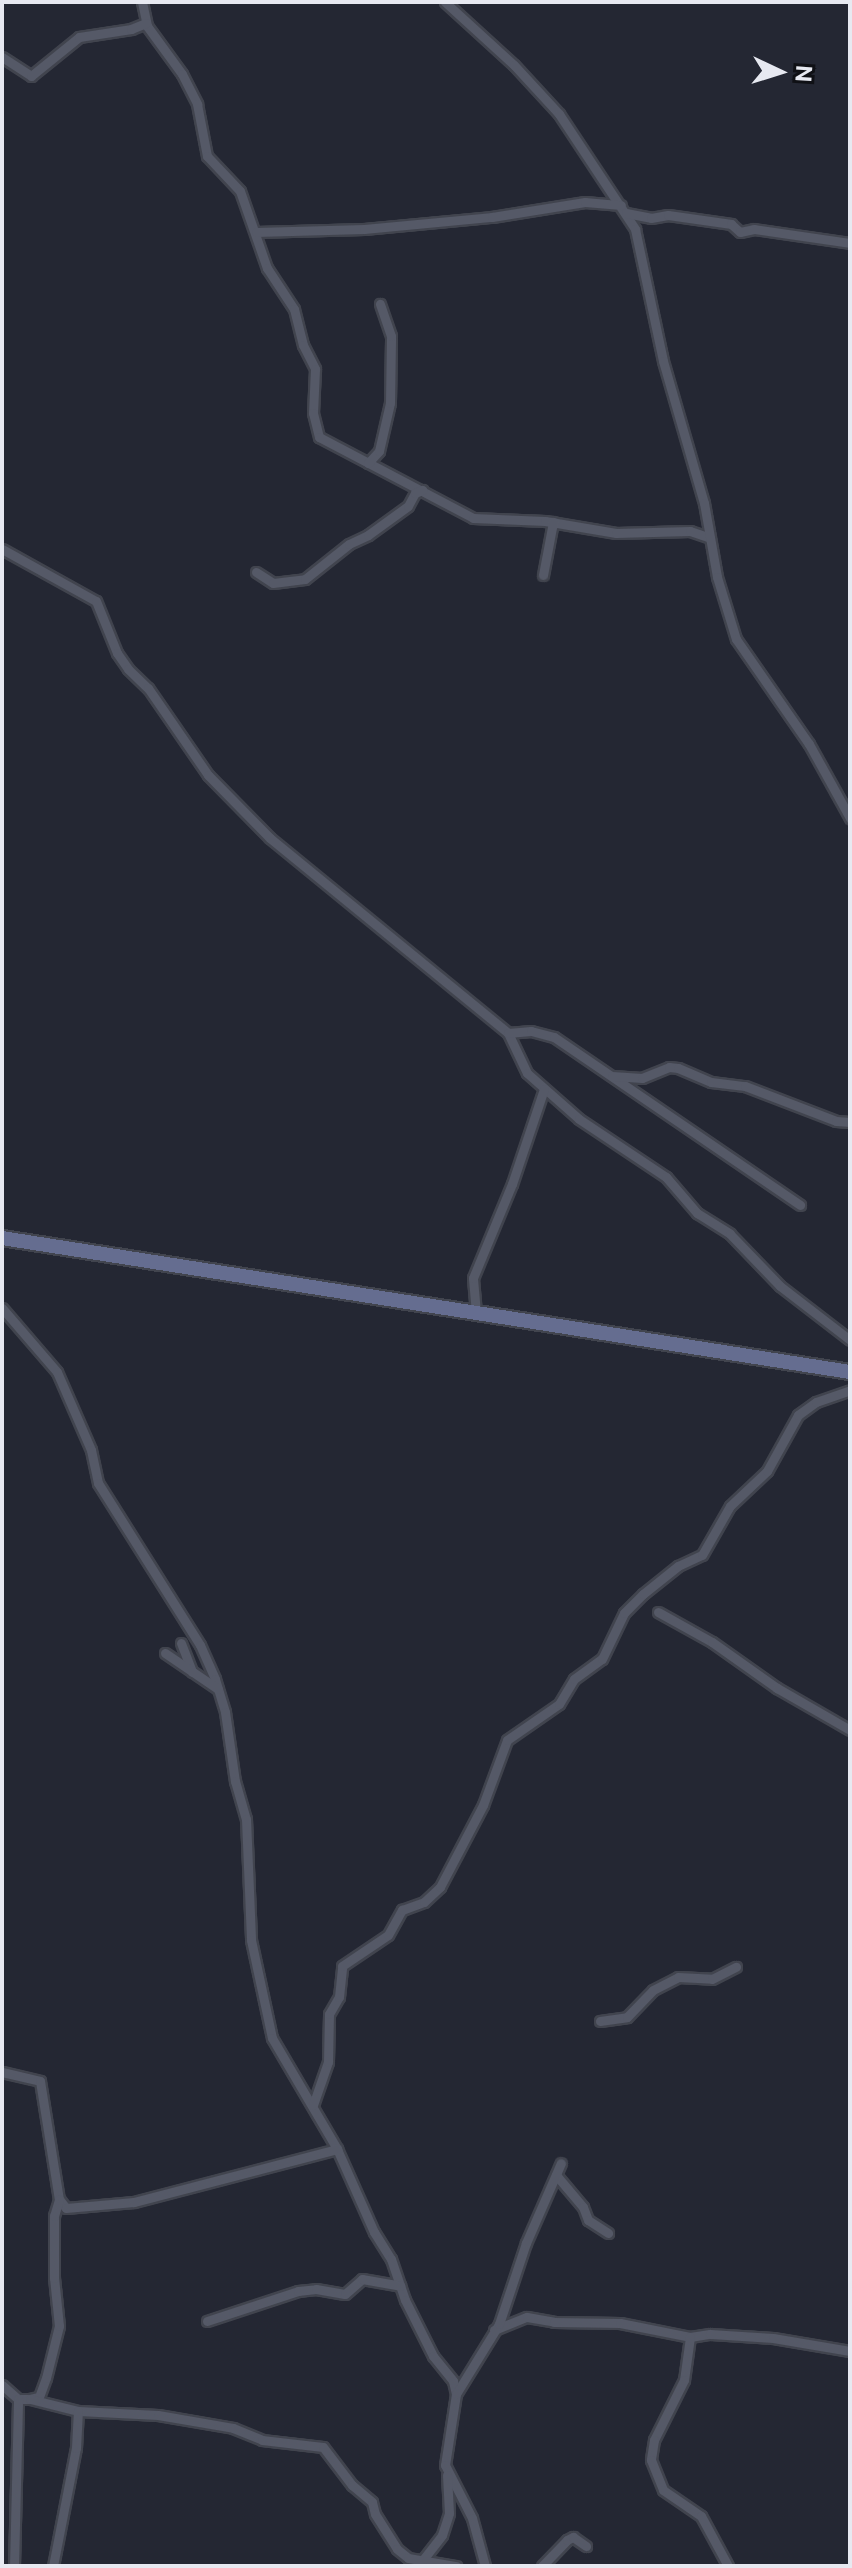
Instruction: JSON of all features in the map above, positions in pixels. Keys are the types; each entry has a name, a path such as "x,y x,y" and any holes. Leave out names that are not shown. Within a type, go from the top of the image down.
{"street":[{"path":"142,2 146,23 189,86 202,122 207,156 240,191 267,268 294,309 303,345 315,369 316,433 473,518 553,522 596,531 690,531 710,538"},
{"path":"445,2 514,65 559,114 623,209 638,238 663,361 704,503 717,577 736,639 823,766 850,818"},
{"path":"2,57 31,76 79,37 131,29 146,23"},
{"path":"256,232 364,229 485,218 585,202 651,218 668,215 731,224 740,232 762,230 850,243"},
{"path":"380,304 391,346 390,403 379,451 383,470"},
{"path":"368,463 379,451"},
{"path":"256,572 273,583 305,579 349,544 368,535 408,506 415,493 422,490"},
{"path":"543,575 553,522"},
{"path":"2,549 96,601 117,653 148,688 208,775 270,838 508,1033 524,1068 544,1089 579,1119 666,1177 697,1213 730,1234 780,1286 850,1340"},
{"path":"508,1033 531,1031 554,1037 800,1205"},
{"path":"612,1076 642,1078 669,1067 678,1068 711,1082 745,1086 836,1121 850,1122"},
{"path":"476,1313 473,1278 512,1184 544,1089"},
{"path":"2,1238 850,1372"},
{"path":"2,1308 57,1372 91,1450 98,1483 200,1645 218,1689 246,1819 251,1940 272,2038 337,2149 374,2232 391,2259 400,2286 433,2356 453,2381 456,2394"},
{"path":"313,2105 328,2062 329,2014 339,1997 342,1966 388,1935 402,1910 424,1902 440,1887 483,1805 507,1740 559,1704 574,1679 602,1659 624,1613 643,1594 678,1566 702,1555 730,1506 767,1471 798,1415 816,1402 850,1390"},
{"path":"658,1612 712,1642 777,1688 850,1730"},
{"path":"181,1643 192,1672"},
{"path":"165,1653 218,1689"},
{"path":"600,2021 627,2017 653,1990 680,1976 712,1979 736,1967"},
{"path":"2,2072 40,2081 59,2199 54,2231 55,2310 59,2326 39,2397 18,2399 2,2385"},
{"path":"59,2199 66,2208 134,2202 337,2149"},
{"path":"422,2563 442,2535 449,2513 445,2453 456,2394 494,2330 561,2163"},
{"path":"556,2175 583,2207 588,2220 608,2233"},
{"path":"207,2321 298,2291 316,2289 345,2294 362,2279 400,2286"},
{"path":"494,2330 527,2317 554,2322 620,2323 690,2337 710,2334 773,2338 850,2351"},
{"path":"690,2337 684,2380 654,2440 651,2460 663,2490 701,2516 728,2566"},
{"path":"14,2566 18,2399"},
{"path":"30,2399 78,2411 158,2415 233,2428 262,2440 323,2447 352,2485 372,2502 375,2514 397,2549 408,2558 422,2563 456,2566"},
{"path":"53,2566 76,2448 78,2411"},
{"path":"447,2475 472,2518 485,2566"},
{"path":"542,2566 573,2537 586,2546"}]}
